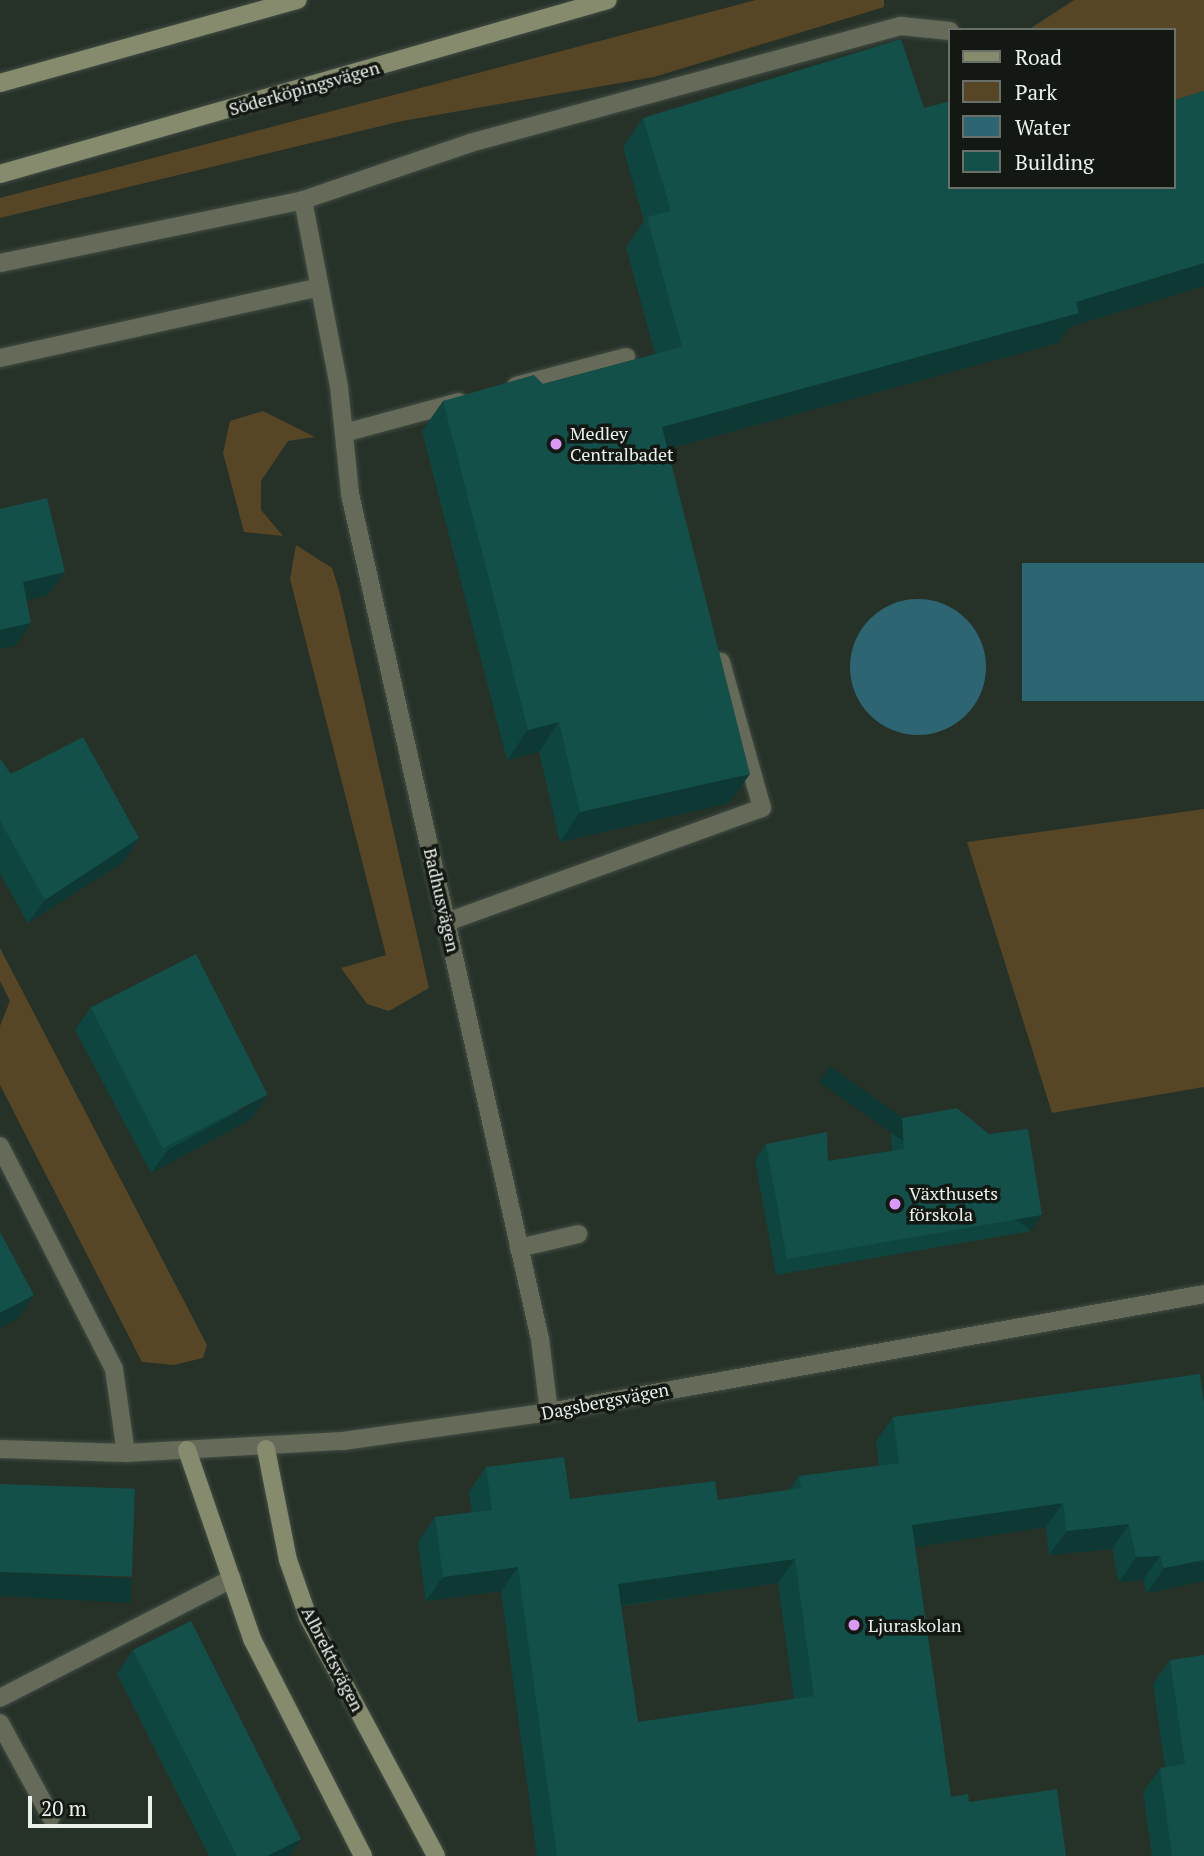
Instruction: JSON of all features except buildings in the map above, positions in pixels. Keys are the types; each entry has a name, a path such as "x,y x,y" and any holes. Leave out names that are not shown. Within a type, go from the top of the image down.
{"main road":[{"path":"0,83 298,0"},
{"name":"Söderköpingsvägen","path":"0,174 608,0"},
{"name":"Albrektsvägen","path":"267,1449 288,1560 308,1617 436,1856"},
{"path":"187,1450 222,1536 232,1579 252,1639 363,1856"}],"street":[{"path":"0,263 303,200 470,143 901,26 948,31"},
{"name":"Badhusvägen","path":"303,200 339,387 350,494 519,1248 549,1412"},
{"path":"0,358 319,287"},
{"path":"344,433 626,357"},
{"path":"447,922 762,808 717,648"},
{"path":"0,1146 114,1369 127,1453"},
{"path":"519,1248 578,1234"},
{"name":"Dagsbergsvägen","path":"0,1449 127,1453 267,1449 549,1412 1204,1294"},
{"path":"0,1698 232,1579"},
{"path":"0,1723 51,1817"}],"green space":[{"path":"756,0 884,0 884,7 654,77 402,121 0,218 0,198"},
{"path":"1074,0 1204,0 1204,111 1176,118 1176,28 1031,28"},
{"path":"263,411 315,437 288,441 261,481 261,510 283,536 244,532 223,453 230,421"},
{"path":"296,545 332,568 339,590 429,988 389,1011 367,1004 341,968 386,955 290,579"},
{"path":"1204,809 1204,1087 1052,1113 967,842"},
{"path":"0,948 207,1345 203,1358 174,1365 142,1362 0,1085 0,1026 10,1001 0,981"}],"water":[{"path":"1022,563 1204,563 1204,701 1022,701"},
{"path":"918,599 944,604 966,619 981,641 986,667 981,693 966,715 944,730 918,735 892,730 870,715 855,693 850,667 855,641 870,619 892,604"}],"place":[{"name":"Medley Centralbadet","path":"556,444"},
{"name":"Växthusets förskola","path":"895,1204"},
{"name":"Ljuraskolan","path":"854,1625"}]}
